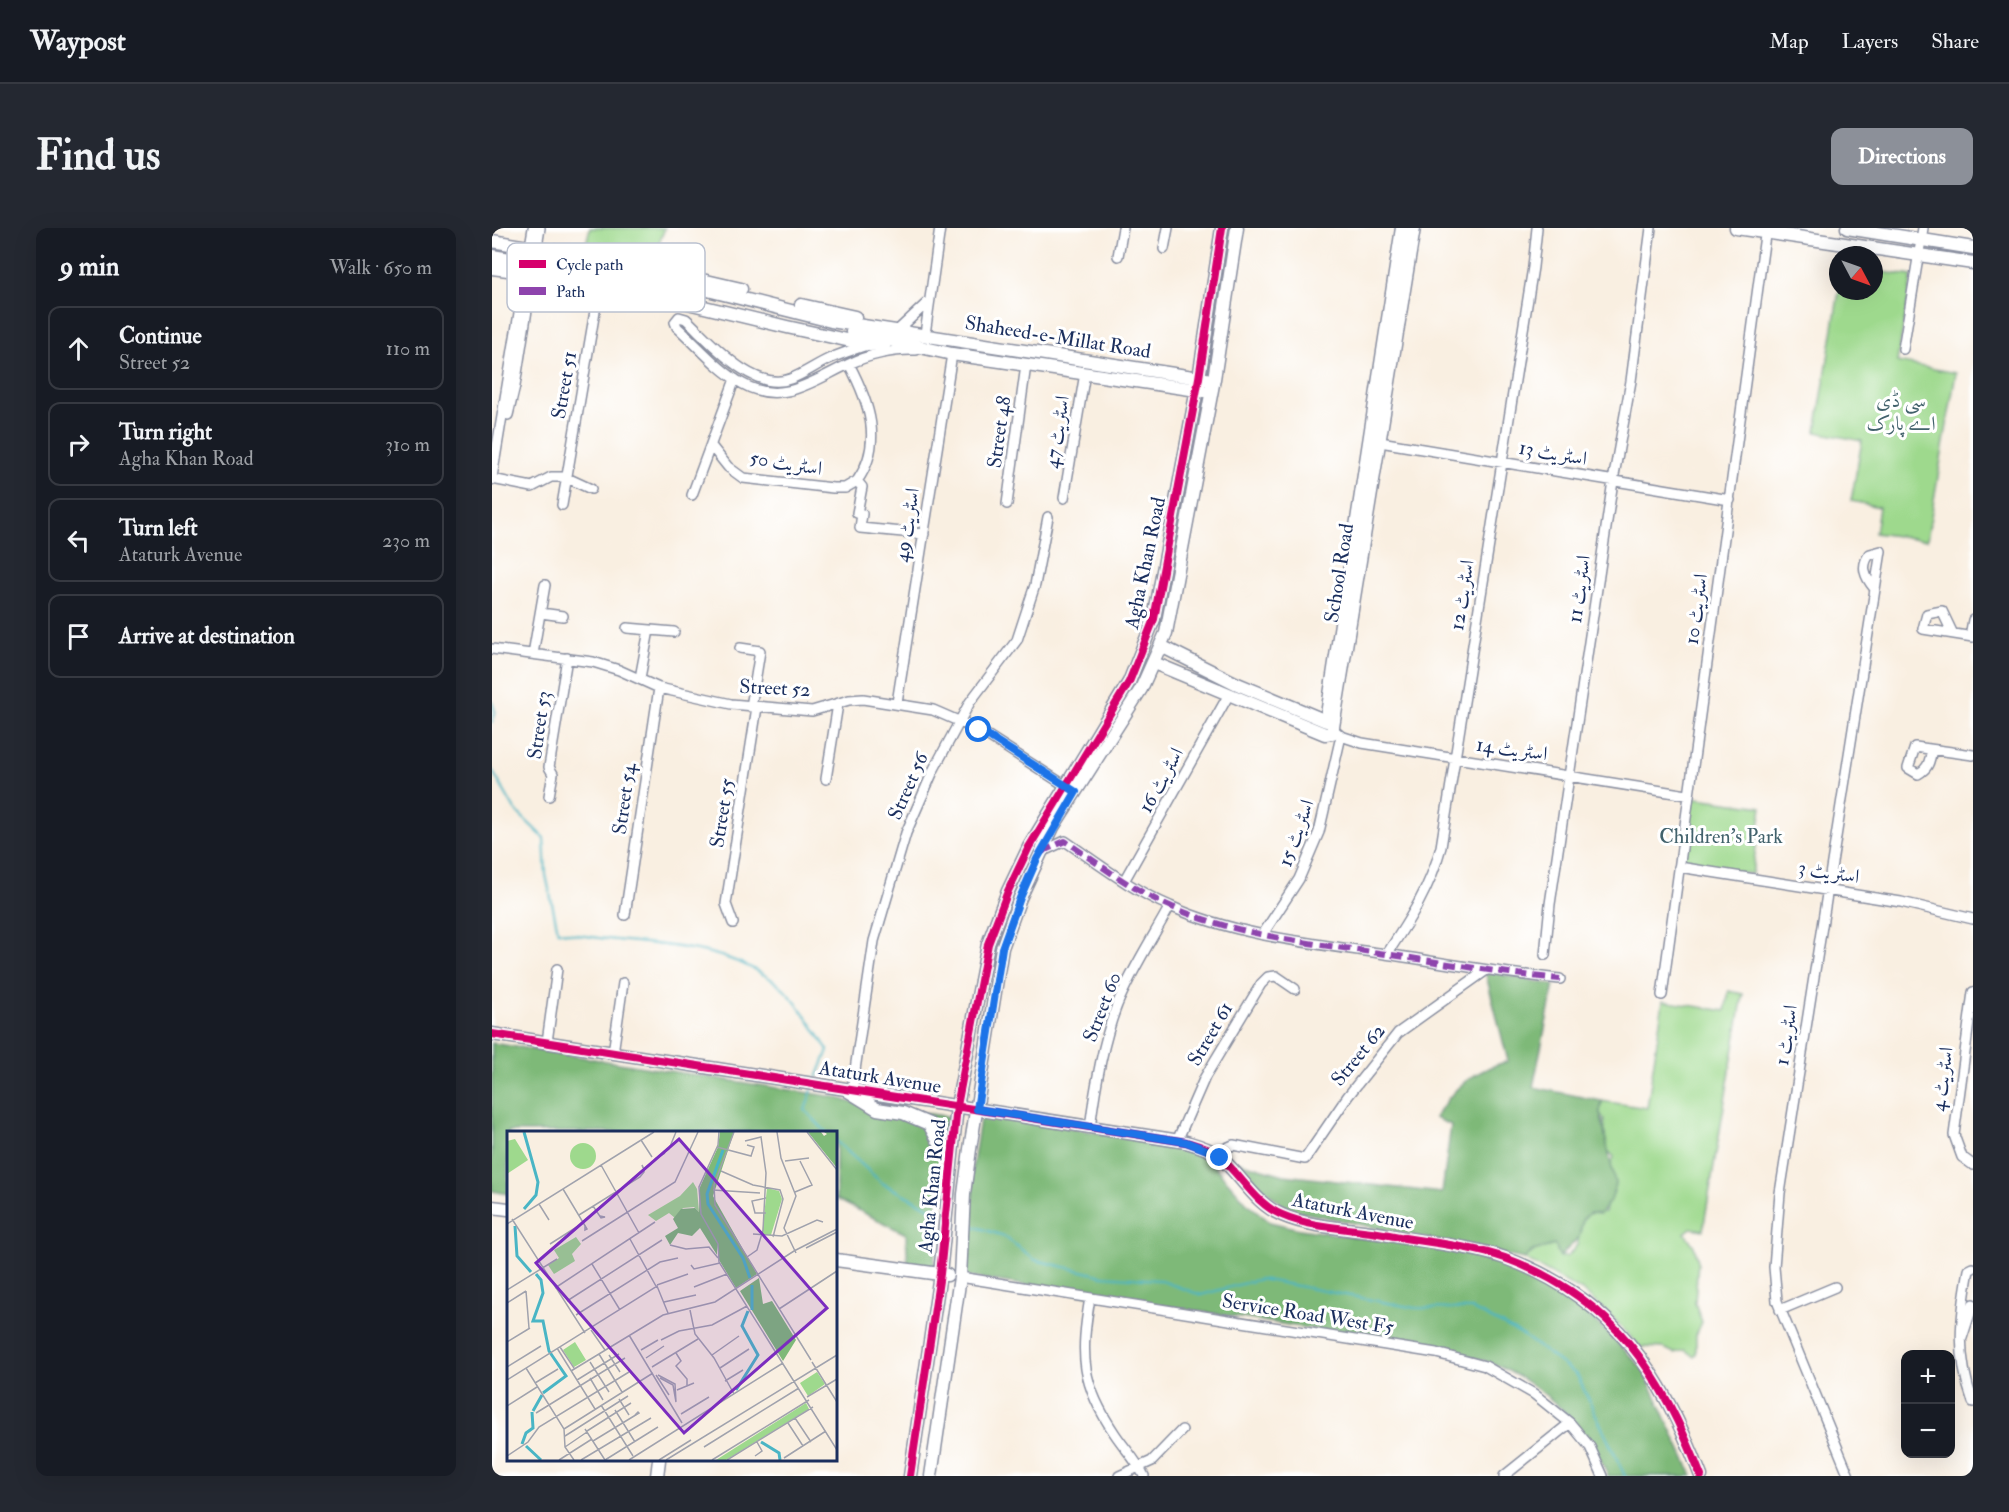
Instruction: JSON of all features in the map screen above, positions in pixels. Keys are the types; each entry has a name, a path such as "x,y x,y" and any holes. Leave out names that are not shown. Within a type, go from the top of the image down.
{"street":[{"path":"528,243 533,228"},
{"path":"531,243 540,228"},
{"path":"925,334 940,228"},
{"path":"1118,256 1123,228"},
{"path":"1164,249 1168,228"},
{"name":"Agha Khan Road","path":"910,1476 940,1274 957,1106 988,944 1016,873 1064,785 1129,682 1154,620 1198,384 1222,228"},
{"name":"Agha Khan Road","path":"931,1476 960,1277 964,1194 1002,948 1020,898 1041,852 1141,689 1154,663 1169,623 1212,385 1236,228"},
{"name":"School Road","path":"1392,334 1402,228"},
{"name":"School Road","path":"1332,730 1392,334 1414,228"},
{"name":"اسٹریٹ 12","path":"1387,954 1420,903 1433,876 1441,847 1533,267 1537,228"},
{"name":"اسٹریٹ 11","path":"1545,955 1550,904 1613,481 1631,381 1651,228"},
{"path":"1736,228 1765,230 1973,263"},
{"path":"1847,228 1922,234 1973,248"},
{"name":"اسٹریٹ 10","path":"1662,995 1687,795 1730,500 1765,230"},
{"path":"1903,349 1922,234"},
{"name":"Shaheed-e-Millat Road","path":"492,241 507,246"},
{"name":"Shaheed-e-Millat Road","path":"492,248 507,250"},
{"name":"Shaheed-e-Millat Road","path":"492,256 507,254"},
{"name":"Shaheed-e-Millat Road","path":"492,268 507,270"},
{"name":"Shaheed-e-Millat Road","path":"705,280 885,324 897,336"},
{"name":"Shaheed-e-Millat Road","path":"705,289 897,336 943,352 1026,364 1081,368 1212,385"},
{"path":"897,336 928,302"},
{"name":"Shaheed-e-Millat Road","path":"705,306 869,345 897,336 925,334 1081,368"},
{"path":"524,312 515,386 497,446 492,478 532,487 551,477 566,477 591,489"},
{"name":"Street 51","path":"562,505 595,312"},
{"path":"869,345 832,358 789,380 767,381 743,369 686,319 679,317 675,322 677,327 735,379 761,392 782,394 807,386 849,364 904,349 943,352 944,338"},
{"name":"اسٹریٹ 49","path":"897,703 924,534 943,352"},
{"path":"849,364 872,418 870,453 859,484 857,513 862,514 861,528 924,534"},
{"name":"Street 48","path":"1007,504 1026,364"},
{"name":"اسٹریٹ 47","path":"1064,498 1081,368"},
{"path":"692,495 712,447 735,379"},
{"name":"اسٹریٹ 13","path":"1375,441 1730,500"},
{"name":"اسٹریٹ 50","path":"712,447 728,467 743,478 833,488 845,488 859,484"},
{"name":"Street 56","path":"849,1089 867,979 882,908 917,805 970,702 1017,640 1035,585 1048,517"},
{"path":"533,654 545,585"},
{"name":"اسٹریٹ 1","path":"1849,1476 1780,1310 1774,1267 1776,1234 1826,889 1874,588"},
{"path":"1952,632 1942,611 1927,614 1923,629 1972,637 1973,620"},
{"path":"541,613 563,616"},
{"path":"1154,620 1169,623"},
{"path":"627,628 674,632"},
{"path":"640,678 649,630"},
{"path":"1161,646 1332,730"},
{"name":"Street 55","path":"732,923 726,904 760,651 740,648"},
{"name":"Street 52","path":"492,649 593,662 640,678 658,688 710,701 812,711 863,699 933,710 960,721 1076,792"},
{"name":"Street 53","path":"549,796 553,774 549,767 567,658"},
{"path":"1154,663 1228,696 1332,730"},
{"name":"Street 54","path":"625,915 658,688"},
{"name":"اسٹریٹ 16","path":"1124,881 1228,696"},
{"path":"826,779 838,704"},
{"name":"اسٹریٹ 14","path":"1332,730 1362,743 1687,795"},
{"name":"اسٹریٹ 15","path":"1263,934 1299,879 1319,832 1332,730"},
{"path":"1932,750 1928,766 1924,770 1918,774 1908,768 1915,747 1973,755"},
{"path":"1041,852 1065,841 1124,881 1170,906 1193,916 1263,934 1485,971 1560,979"},
{"name":"اسٹریٹ 3","path":"1679,867 1901,902 1973,919"},
{"name":"Street 60","path":"1090,1128 1099,1069 1113,1017 1122,993 1170,906"},
{"path":"547,1042 557,969"},
{"name":"Street 62","path":"1215,1153 1233,1145 1305,1159 1371,1064 1398,1033 1485,971"},
{"name":"Street 61","path":"1177,1141 1205,1077 1261,984 1268,977 1276,976 1294,989"},
{"path":"612,1053 623,983"},
{"name":"اسٹریٹ 4","path":"1973,992 1954,1135 1962,1157 1973,1166"},
{"name":"Ataturk Avenue","path":"492,1034 1177,1141 1215,1153 1253,1194 1282,1215 1462,1247 1504,1258 1572,1292 1596,1310 1628,1341 1671,1403 1701,1476"},
{"path":"849,1089 877,1109 903,1113 929,1124 950,1163"},
{"path":"492,1207 507,1209"},
{"path":"837,1260 960,1277"},
{"path":"1973,1268 1969,1270 1961,1312 1959,1341 1966,1382 1973,1402"},
{"name":"Service Road West F5","path":"960,1277 1436,1353 1485,1366 1534,1394 1570,1423 1590,1447 1604,1476"},
{"path":"1780,1310 1835,1287"},
{"path":"1090,1298 1082,1352 1087,1381 1115,1434 1144,1476"},
{"path":"1960,1343 1973,1304"},
{"path":"1504,1476 1570,1423"},
{"path":"1119,1476 1152,1461 1182,1430"},
{"path":"657,1476 659,1461"}],"green space":[{"path":"590,228 665,228 659,243 586,243"},
{"name":"سی ڈی اے پارک","path":"1883,272 1912,276 1897,362 1956,373 1927,540 1875,533 1879,507 1851,501 1862,441 1816,432 1838,300 1883,300"},
{"name":"Children's Park","path":"1690,797 1762,807 1752,874 1681,865"},
{"path":"1485,971 1554,985 1533,1087 1602,1101 1600,1112 1615,1183 1612,1198 1600,1214 1590,1213 1583,1219 1579,1237 1560,1257 1555,1245 1533,1251 1524,1259 1287,1209 1232,1160 1284,1175 1442,1193 1451,1125 1435,1118 1449,1097 1465,1082 1484,1070 1508,1061"},
{"path":"1729,991 1743,994 1703,1230 1691,1228 1685,1233 1694,1246 1698,1261 1695,1303 1702,1322 1696,1335 1694,1357 1685,1350 1674,1353 1664,1348 1640,1347 1584,1292 1524,1259 1538,1248 1555,1245 1560,1257 1568,1256 1577,1245 1584,1216 1590,1213 1605,1212 1614,1190 1609,1168 1614,1157 1606,1149 1604,1119 1598,1111 1602,1101 1647,1108 1663,1001 1725,1011"},
{"path":"492,1043 951,1117 938,1187 934,1271 908,1268 906,1234 837,1200 837,1131 507,1131 507,1194 492,1191"},
{"path":"981,1113 1200,1150 1247,1203 1270,1222 1300,1229 1462,1252 1509,1263 1563,1293 1607,1332 1643,1369 1693,1476 1608,1476 1589,1441 1563,1410 1514,1374 1475,1358 1438,1348 965,1276 971,1177"}],"waterway":[{"path":"492,702 495,711 492,722"},
{"path":"492,770 515,810 544,838 546,875 558,931 694,949 746,965 771,979 788,993 828,1050 817,1078"},
{"path":"812,1090 805,1110 825,1131"},
{"path":"837,1142 882,1183 930,1208"},
{"path":"970,1225 1004,1236 1035,1260 1103,1276 1159,1280 1201,1295 1260,1279 1415,1308 1472,1309 1524,1336 1577,1375 1625,1476"}],"marked path":[{"path":"1041,852 1065,841 1156,900 1194,916 1246,931 1326,946 1560,979"}],"cycle path":[{"path":"910,1476 940,1274 957,1106 988,944 1008,891 1029,847 1129,682 1154,619 1199,378 1222,228"},
{"path":"492,1034 1186,1142 1202,1147 1225,1161 1263,1203 1272,1210 1294,1220 1462,1247 1491,1254 1543,1275 1576,1294 1604,1317 1629,1343 1650,1372 1669,1404 1701,1476"}],"route":[{"path":"979,730 1076,792 1053,827 1037,859 1002,948 977,1109 1186,1142 1215,1153 1220,1158"}]}
